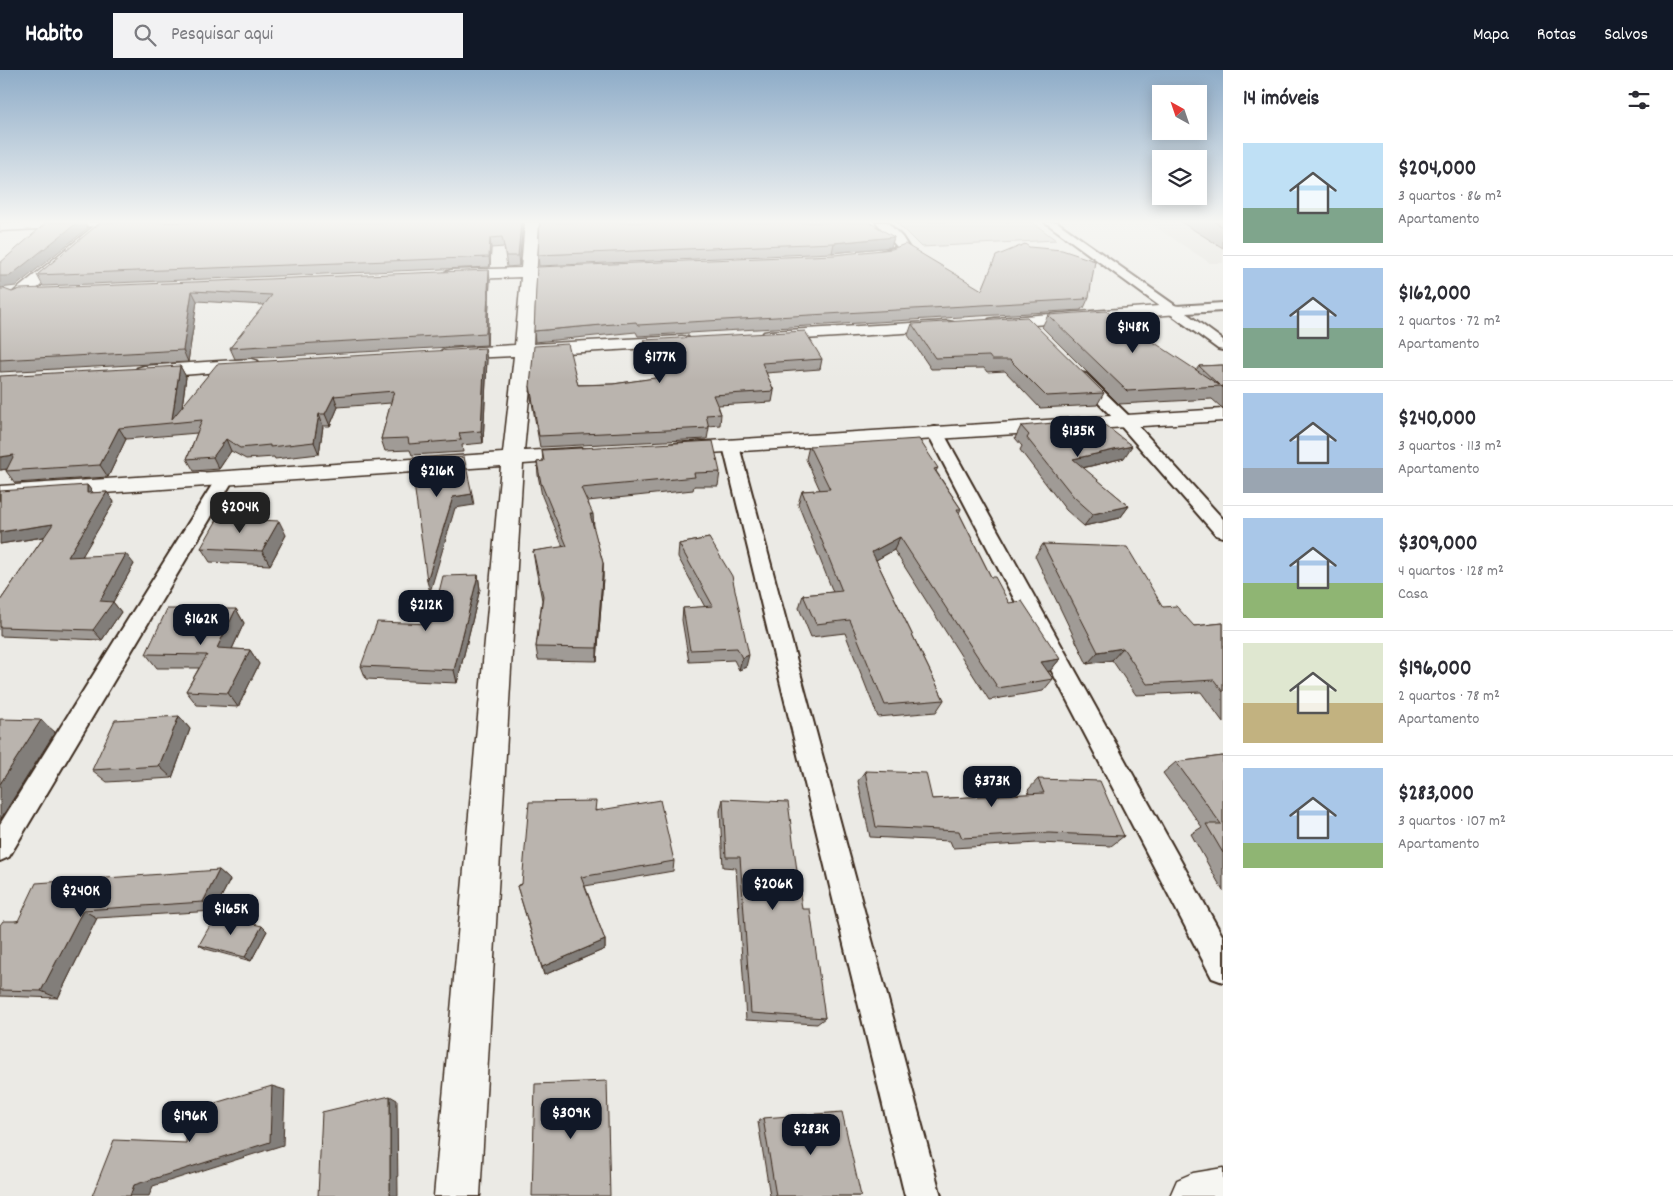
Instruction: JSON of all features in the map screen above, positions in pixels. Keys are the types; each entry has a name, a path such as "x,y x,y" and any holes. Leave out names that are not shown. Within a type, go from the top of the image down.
{"street":[{"path":"0,311 44,275"},
{"path":"439,276 473,275"},
{"path":"457,1196 513,457 533,275"},
{"path":"0,294 52,291"},
{"path":"751,337 1026,321 1172,310"},
{"path":"435,355 702,340"},
{"path":"129,372 267,364"},
{"path":"662,449 1223,415"},
{"path":"0,493 602,452"},
{"path":"1193,1196 1223,1191"}],"lane":[{"path":"1123,275 1223,346"},
{"path":"1172,310 1223,307"},
{"path":"1026,321 1039,335"},
{"path":"1072,368 1125,421 1223,531"},
{"path":"936,432 1223,967"},
{"path":"731,446 923,1196"},
{"path":"0,848 226,477"}],"building":[{"path":"0,275 12,275 10,276"},
{"path":"377,275 489,275 486,333 230,348 272,295 192,291 183,350 0,360 0,289 12,292 20,289"},
{"path":"537,275 956,275 982,290 988,275 1093,275 1089,297 1084,298 1086,299 638,325 636,322 534,331"},
{"path":"1106,311 1219,385 1199,366 1223,365 1223,388 1221,386 1127,391 1048,315"},
{"path":"1027,317 1104,393 1046,396 1010,360 992,360 989,356 935,358 912,324"},
{"path":"805,331 822,359 762,363 774,391 713,395 721,414 706,415 709,428 539,436 530,386 534,346 568,344 578,385 613,384 662,377 644,340"},
{"path":"485,348 481,431 459,433 461,440 409,444 408,438 381,439 394,391 334,396 325,414 319,414 314,442 240,448 226,439 213,457 187,459 202,420 119,428 100,465 6,471 14,455 0,457 0,376 180,366 172,419 217,364"},
{"path":"1097,419 1132,446 1073,459 1129,506 1093,514 1074,497 1027,438 1029,435 1021,426"},
{"path":"919,439 938,468 934,469 961,509 957,509 991,577 995,577 1009,603 1022,601 1060,659 1041,662 1053,679 998,688 900,537 872,552 944,700 885,705 850,620 816,624 803,595 842,591 802,491 830,489 809,446"},
{"path":"713,441 720,472 694,473 695,477 581,488 593,514 590,514 603,563 597,648 536,647 543,596 533,551 567,546 541,483 537,462 544,461 542,450"},
{"path":"464,457 472,494 453,497 427,581 411,461"},
{"path":"87,485 87,493 107,492 68,557 126,554 100,601 113,602 93,630 0,627 0,601 53,524 0,532 0,491"},
{"path":"218,518 279,521 262,551 201,548"},
{"path":"709,538 732,576 749,655 742,658 737,648 690,650 683,608 713,606 679,544"},
{"path":"1043,544 1127,547 1163,607 1176,606 1194,626 1223,623 1223,692 1214,680 1147,684 1123,648 1098,652"},
{"path":"478,575 454,670 361,666 377,622 431,624 443,576"},
{"path":"167,609 236,609 217,648 250,650 228,693 186,691 207,655 146,654"},
{"path":"179,716 159,766 92,770 115,720"},
{"path":"0,719 41,720 0,784"},
{"path":"1223,756 1223,853 1206,824 1221,824 1176,762"},
{"path":"865,771 926,773 932,799 1044,793 1038,779 1100,781 1124,836 1049,833 962,838 959,831 876,827"},
{"path":"723,799 788,802 802,909 810,909 825,1018 751,1013 740,857 726,857"},
{"path":"660,800 674,861 581,877 605,940 542,967 517,886 522,884 529,802 596,801 595,811"},
{"path":"219,870 203,902 83,910 41,991 0,990 0,925 3,921 18,921 36,883"},
{"path":"216,915 262,926 245,957 199,945"},
{"path":"607,1081 610,1196 532,1196 535,1084"},
{"path":"272,1086 270,1142 134,1185 130,1196 92,1196 114,1140 186,1143 188,1111"},
{"path":"390,1096 390,1196 318,1196 322,1112"},
{"path":"842,1112 861,1196 776,1196 763,1118"}]}
